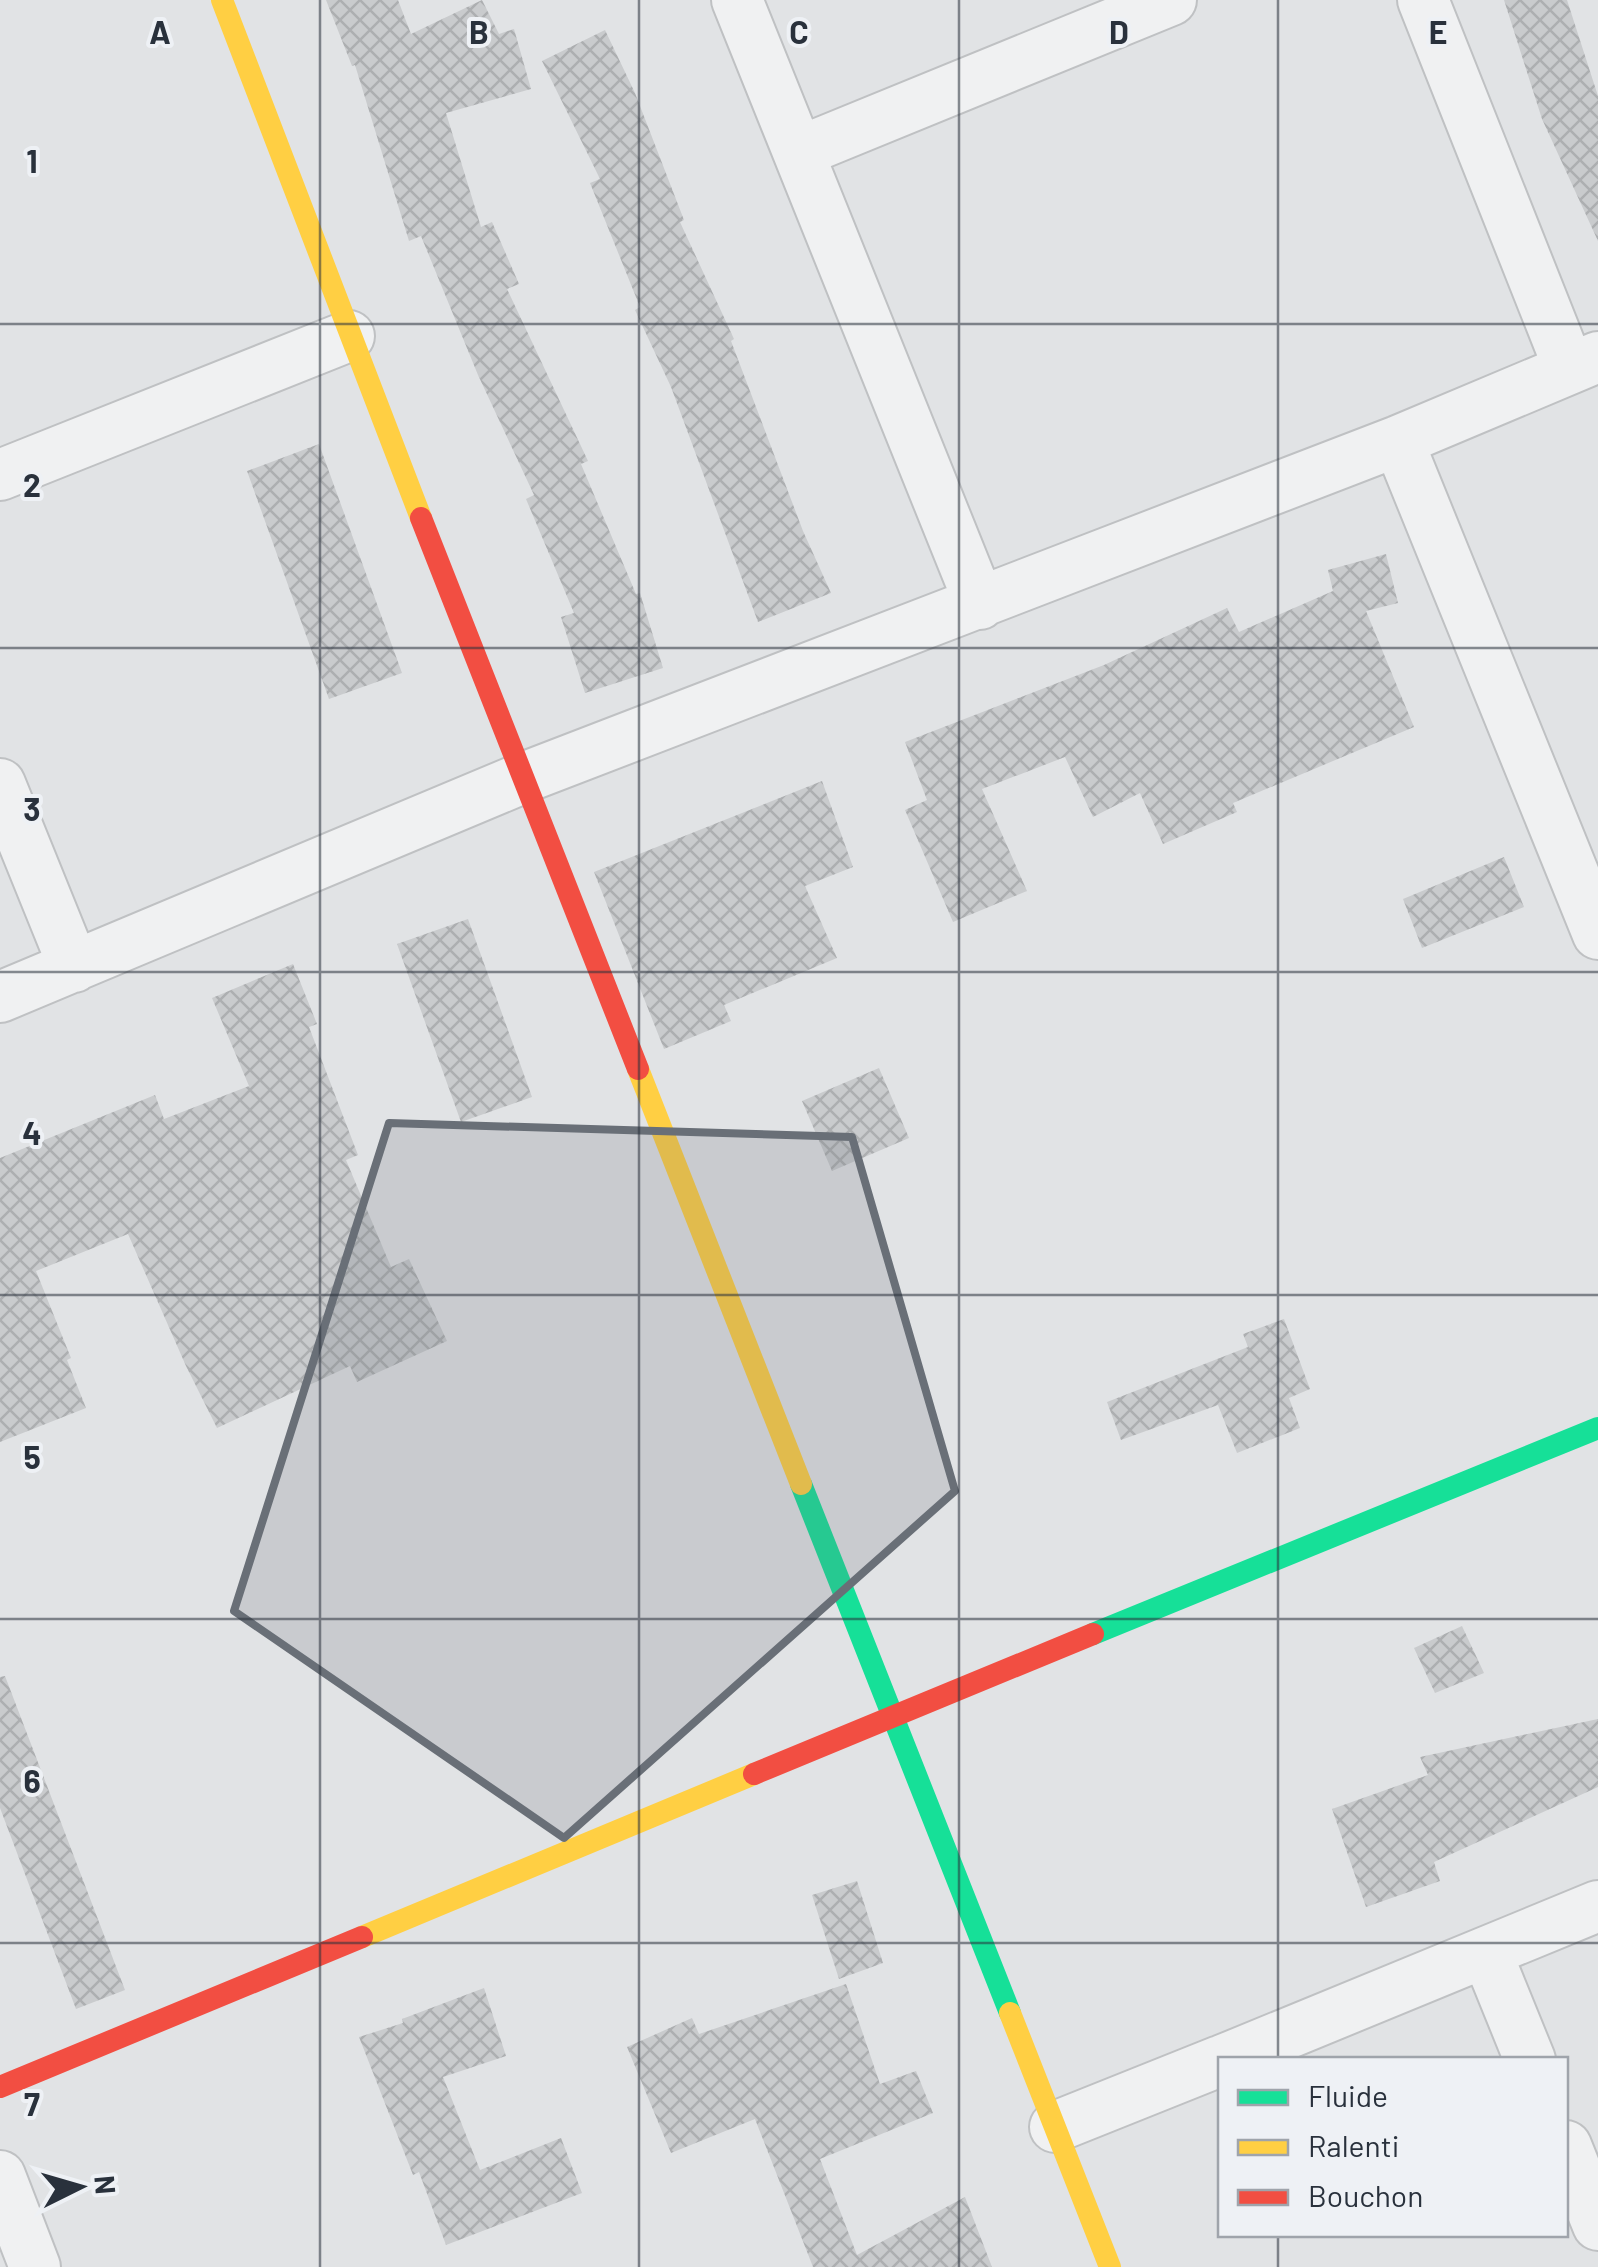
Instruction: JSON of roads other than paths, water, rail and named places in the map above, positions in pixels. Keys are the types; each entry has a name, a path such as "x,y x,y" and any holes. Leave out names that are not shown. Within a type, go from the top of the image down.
{"street":[{"path":"222,0 349,336 1055,2127 1105,2266"},
{"path":"738,0 980,604"},
{"path":"799,152 1170,0"},
{"path":"0,997 523,778 1398,441 1584,363 1424,0"},
{"path":"0,476 349,336"},
{"path":"1398,441 1597,928"},
{"path":"0,784 74,967"},
{"path":"0,2087 1598,1428"},
{"path":"1230,2057 1598,1906"},
{"path":"1487,1954 1529,2057"},
{"path":"1055,2127 1218,2062"},
{"path":"1568,2151 1598,2226"},
{"path":"0,2176 35,2267"}]}
